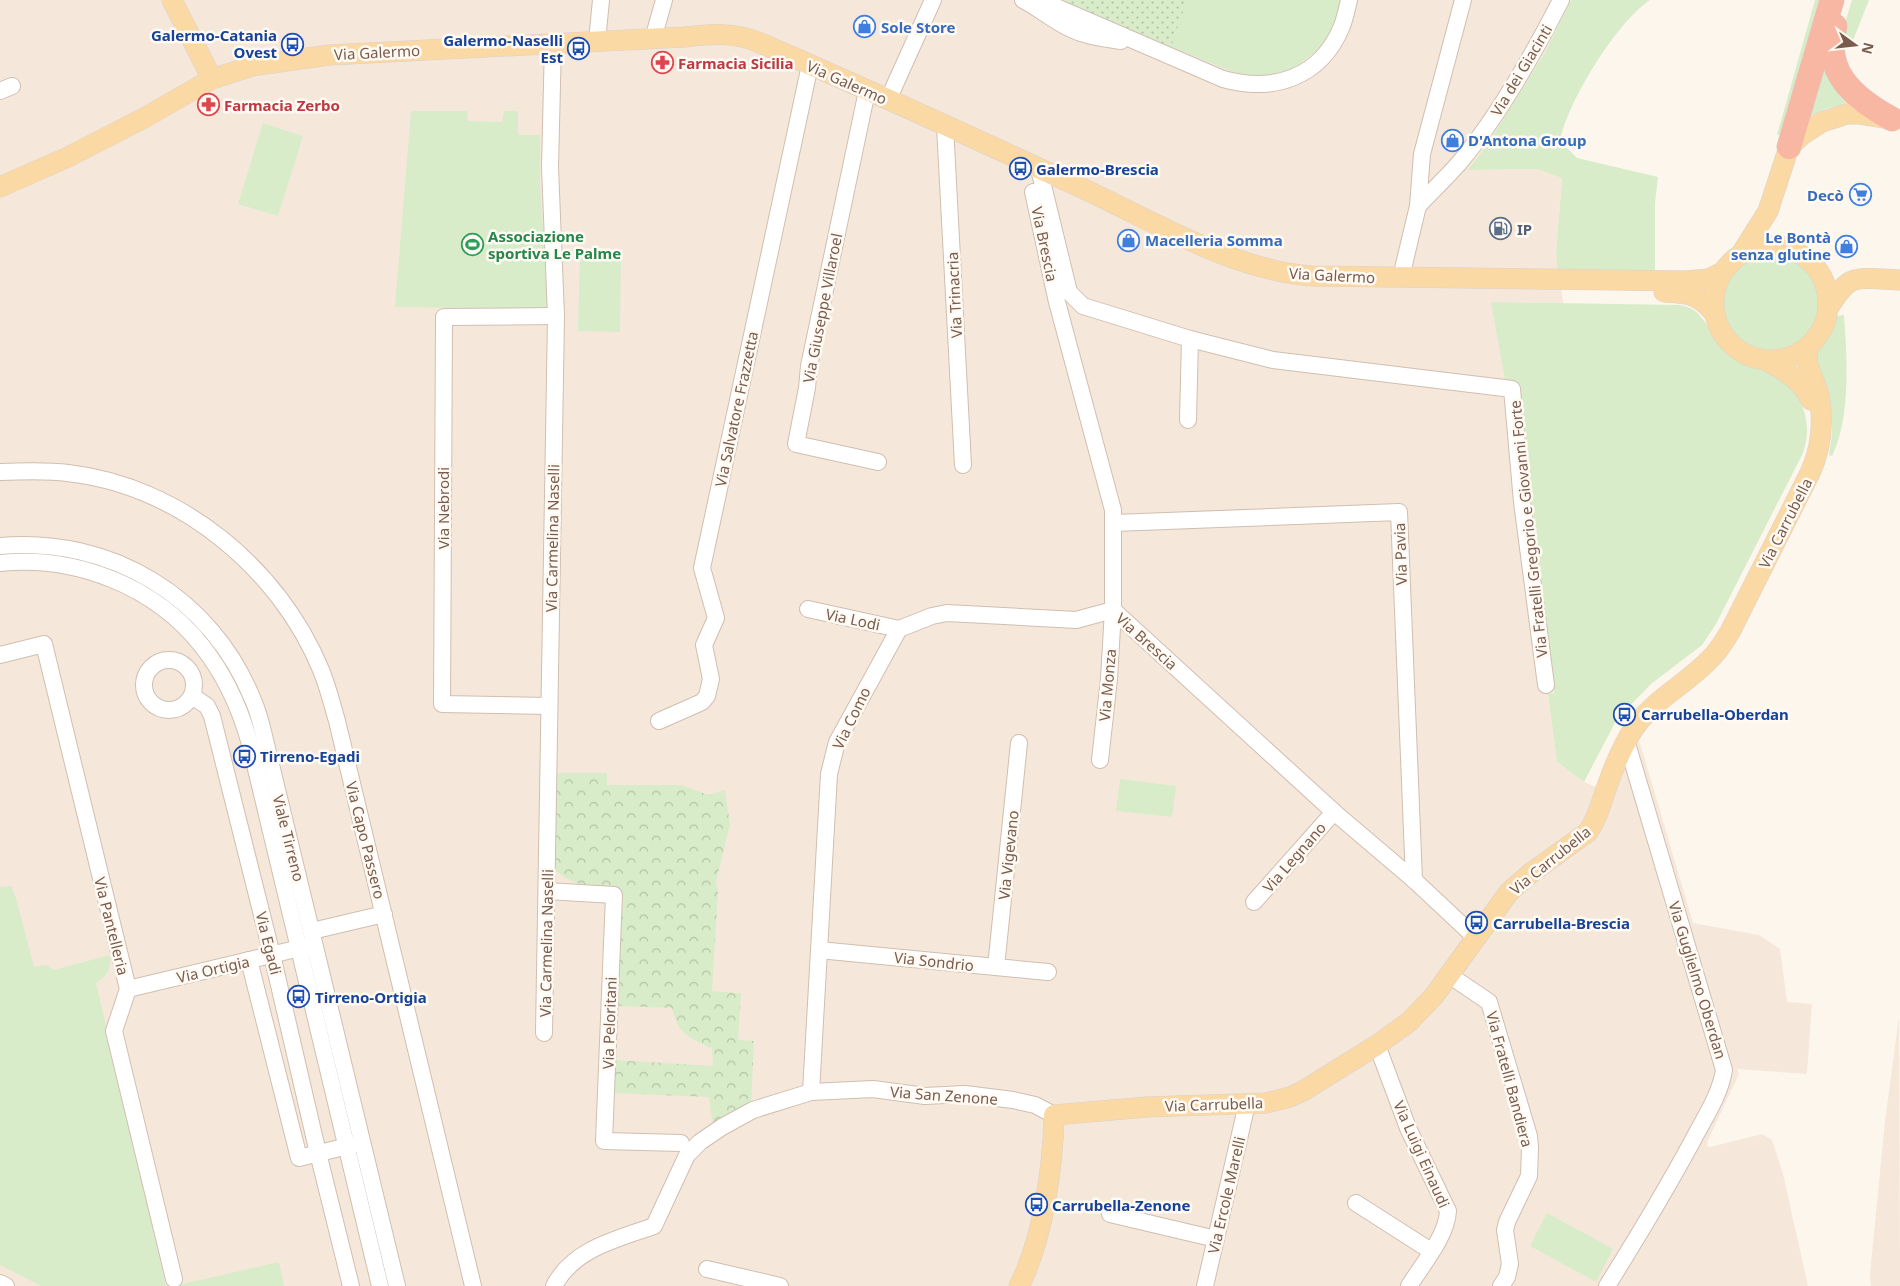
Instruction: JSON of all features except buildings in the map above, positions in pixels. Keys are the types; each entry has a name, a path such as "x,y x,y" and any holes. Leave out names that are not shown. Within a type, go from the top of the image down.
{"highway":[{"path":"1789,148 1832,0"},
{"path":"1843,0 1831,40 1831,48 1839,72 1853,93 1874,109 1896,121"}],"main road":[{"path":"172,0 212,79"},
{"name":"Via Galermo","path":"0,187 144,118 212,79 252,66 329,55 653,39 713,34 737,36 758,42 810,64 1208,248 1247,263 1292,274 1401,278 1513,279"},
{"path":"1742,254 1768,211 1789,148 1811,128 1835,117 1859,114 1896,121"},
{"path":"1714,313 1715,292 1723,272 1728,265 1742,254 1757,248 1774,246 1790,249 1805,257 1821,276 1827,292 1828,308 1824,326 1820,334 1801,352 1785,359 1767,361"},
{"path":"1513,279 1698,281 1710,279 1723,272"},
{"path":"1513,279 1571,288 1683,292 1701,299 1714,313 1722,333 1733,346 1746,355 1767,361 1790,373 1799,381 1806,390 1821,420"},
{"path":"1828,308 1842,289 1851,281 1861,279 1900,280"},
{"name":"Via Carrubella","path":"1054,1115 1147,1107 1266,1103 1290,1097 1312,1086 1377,1045 1420,1012 1516,884 1588,832 1594,823 1626,740 1651,708 1710,659 1730,632 1810,473 1819,450 1821,420 1819,395 1807,365 1808,347"},
{"path":"1019,1286 1034,1251 1053,1144 1054,1115"}],"street":[{"path":"597,41 600,0"},
{"path":"653,39 664,0"},
{"path":"888,100 933,0"},
{"path":"1023,0 1070,28 1096,30"},
{"path":"1040,0 1096,30 1138,43 1223,79 1241,84 1265,84 1283,81 1307,71 1322,58 1332,44 1342,26 1349,0"},
{"path":"1401,278 1418,206 1422,154 1463,0"},
{"name":"Via dei Giacinti","path":"1418,206 1460,162 1496,112 1544,34 1561,0"},
{"name":"Via Carmelina Naselli","path":"544,1033 556,316 550,167 553,43"},
{"name":"Via Salvatore Frazzetta","path":"659,721 702,702 710,688 711,679 704,645 716,618 702,568 810,64"},
{"name":"Via Giuseppe Villaroel","path":"867,91 809,366 807,388 796,444 878,462"},
{"name":"Via Trinacria","path":"945,126 962,465"},
{"name":"Via Fratelli Gregorio e Giovanni Forte","path":"1033,166 1069,292 1083,306 1190,339 1273,360 1512,389 1525,528 1546,685"},
{"name":"Via Brescia","path":"1033,166 1058,302 1113,510 1113,610 1334,812 1414,880 1476,938"},
{"name":"Via Nebrodi","path":"549,706 442,704 444,317 556,316"},
{"path":"1188,420 1190,339"},
{"name":"Via Capo Passero","path":"0,472 69,473 111,482 150,496 192,518 240,554 267,582 301,630 328,688 473,1286"},
{"name":"Via Pavia","path":"1114,523 1398,512 1414,880"},
{"name":"Viale Tirreno","path":"0,546 60,546 127,567 158,584 191,609 211,630 230,656 253,698 258,742 298,949 380,1286"},
{"name":"Viale Tirreno","path":"0,563 32,562 70,566 108,577 140,593 157,604 187,629 212,659 234,698 258,742 314,938 398,1286"},
{"name":"Via Lodi","path":"808,609 899,629"},
{"path":"899,629 932,616 947,613 1076,620 1113,610"},
{"name":"Via Monza","path":"1100,760 1109,679 1113,610"},
{"name":"Via Como","path":"810,1092 829,774 837,742 899,629"},
{"name":"Via Pantelleria","path":"0,654 44,644 128,989 114,1031 174,1279"},
{"name":"Via Egadi","path":"192,696 207,706 212,716 272,955 351,1286"},
{"name":"Via Guglielmo Oberdan","path":"1607,1286 1665,1192 1715,1099 1722,1082 1724,1070 1626,740"},
{"name":"Via Vigevano","path":"996,967 1019,743"},
{"name":"Via Legnano","path":"1254,902 1334,812"},
{"name":"Via Peloritani","path":"547,891 614,895 604,1141 681,1143"},
{"name":"Via Ortigia","path":"128,989 298,949 314,938 384,914"},
{"name":"Via Sondrio","path":"819,950 1048,972"},
{"path":"249,960 299,1158 364,1142"},
{"name":"Via Fratelli Bandiera","path":"1449,975 1489,1002 1529,1136 1528,1176 1505,1230 1510,1264 1507,1277 1501,1286"},
{"name":"Via Luigi Einaudi","path":"1377,1045 1408,1128 1448,1211 1444,1228 1409,1286"},
{"name":"Via San Zenone","path":"554,1286 566,1267 589,1251 654,1226 687,1155 700,1142 722,1127 753,1110 810,1092 872,1089 925,1096 965,1094 1013,1100 1035,1105 1054,1115"},
{"name":"Via Ercole Marelli","path":"1205,1286 1247,1104"},
{"path":"1356,1203 1431,1251"},
{"path":"1110,1214 1216,1239"},
{"path":"707,1269 780,1286"},
{"path":"0,1282 6,1286"}],"shaded area":[{"path":"0,0 1187,0 1293,69 1315,52 1342,0 1571,0 1544,54 1469,170 1538,169 1562,177 1556,253 1563,303 1492,302 1520,384 1531,526 1554,694 1548,694 1557,762 1584,782 1599,788 1626,740 1640,743 1693,923 1759,935 1780,949 1787,1002 1812,1004 1807,1074 1737,1069 1739,1074 1708,1140 1707,1146 1710,1147 1762,1134 1772,1140 1783,1174 1808,1286 0,1286"},
{"path":"1899,1017 1900,1286 1871,1286 1870,1274 1885,1121"}],"green space":[{"path":"1056,0 1187,0 1171,47"},
{"path":"1131,0 1342,0 1335,22 1326,40 1315,52 1293,69 1259,77 1233,72 1122,27"},
{"path":"1571,0 1650,0 1623,26 1595,64 1573,105 1560,141 1577,158 1658,177 1655,203 1655,273 1558,275 1556,253 1562,178 1538,169 1468,170 1486,146 1544,54"},
{"path":"1815,0 1822,0 1785,133 1777,135"},
{"path":"1852,0 1869,0 1852,43 1840,39"},
{"path":"1823,65 1840,96 1847,104 1826,109 1809,117"},
{"name":"Associazione sportiva Le Palme","path":"411,111 467,111 468,121 502,122 504,111 518,111 518,135 540,135 540,182 548,309 395,307"},
{"path":"263,123 303,136 278,216 238,204"},
{"path":"1772,252 1791,256 1808,267 1819,284 1823,303 1819,322 1808,339 1791,350 1772,354 1753,350 1736,339 1725,322 1721,303 1725,284 1736,267 1753,256"},
{"path":"580,253 621,254 620,332 578,331"},
{"path":"1491,302 1680,305 1693,309 1729,354 1738,361 1778,377 1787,384 1800,401 1806,421 1806,443 1803,453 1716,624 1702,645 1651,684 1617,719 1584,782 1557,762 1548,694 1554,694 1531,526 1520,384 1505,380"},
{"path":"1844,315 1847,368 1845,406 1838,441 1832,456 1829,455 1832,434 1831,409 1814,366 1816,350 1830,336 1837,316"},
{"path":"557,773 607,773 607,785 681,785 709,795 725,790 730,825 716,882 718,892 712,991 741,993 738,1040 754,1041 751,1106 713,1128 709,1097 613,1093 615,1060 713,1066 712,1049 691,1038 681,1030 672,1008 618,1006 623,893 619,888 593,887 578,883 555,870"},
{"path":"1120,779 1176,786 1172,817 1116,811"},
{"path":"11,886 16,898 34,967 46,965 54,970 110,955 108,972 96,983 166,1286 41,1286 0,1265 0,887"},
{"path":"1547,1213 1613,1249 1596,1282 1530,1246"},
{"path":"279,1262 284,1286 174,1286"}],"place":[{"name":"Sole Store","path":"865,27"},
{"name":"Galermo-Catania Ovest","path":"293,44"},
{"name":"Galermo-Naselli Est","path":"579,49"},
{"name":"Farmacia Sicilia","path":"662,63"},
{"name":"Farmacia Zerbo","path":"208,105"},
{"name":"D'Antona Group","path":"1452,140"},
{"name":"Galermo-Brescia","path":"1020,169"},
{"name":"Decò","path":"1860,195"},
{"name":"IP","path":"1501,229"},
{"name":"Macelleria Somma","path":"1129,240"},
{"name":"Associazione sportiva Le Palme","path":"472,245"},
{"name":"Le Bontà senza glutine","path":"1847,246"},
{"name":"Carrubella-Oberdan","path":"1625,714"},
{"name":"Tirreno-Egadi","path":"244,756"},
{"name":"Carrubella-Brescia","path":"1477,923"},
{"name":"Tirreno-Ortigia","path":"299,997"},
{"name":"Carrubella-Zenone","path":"1036,1205"}]}
